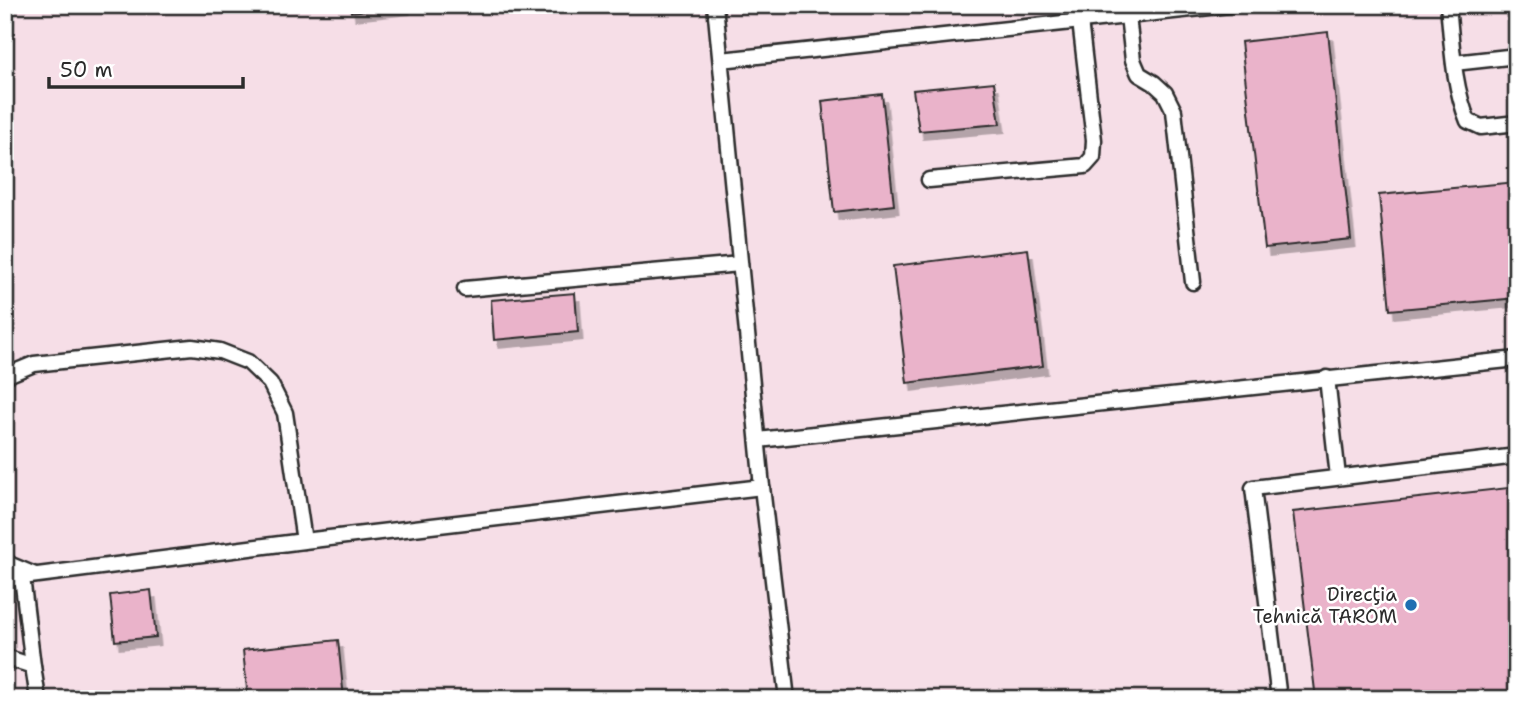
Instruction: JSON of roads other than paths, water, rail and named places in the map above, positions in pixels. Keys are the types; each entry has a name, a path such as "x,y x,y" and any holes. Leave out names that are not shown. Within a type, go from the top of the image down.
{"lane":[{"path":"715,5 762,487 787,699"},
{"path":"721,60 1229,5"},
{"path":"1448,5 1454,63 1462,106 1468,121 1481,127 1517,123"},
{"path":"1128,16 1133,60 1139,74 1165,93 1174,111 1194,282"},
{"path":"929,180 1085,166 1093,156 1094,140 1080,21"},
{"path":"1454,63 1517,56"},
{"path":"465,289 740,264"},
{"path":"5,376 34,364 192,347 220,351 248,362 270,383 285,413 304,541"},
{"path":"758,440 1517,359"},
{"path":"1326,378 1338,477"},
{"path":"1279,699 1253,488 1517,456"},
{"path":"5,579 762,487"},
{"path":"5,560 29,576"},
{"path":"29,576 37,699"},
{"path":"5,657 33,666"}],"place":[{"name":"Direcţia Tehnică TAROM","path":"1411,605"}]}
